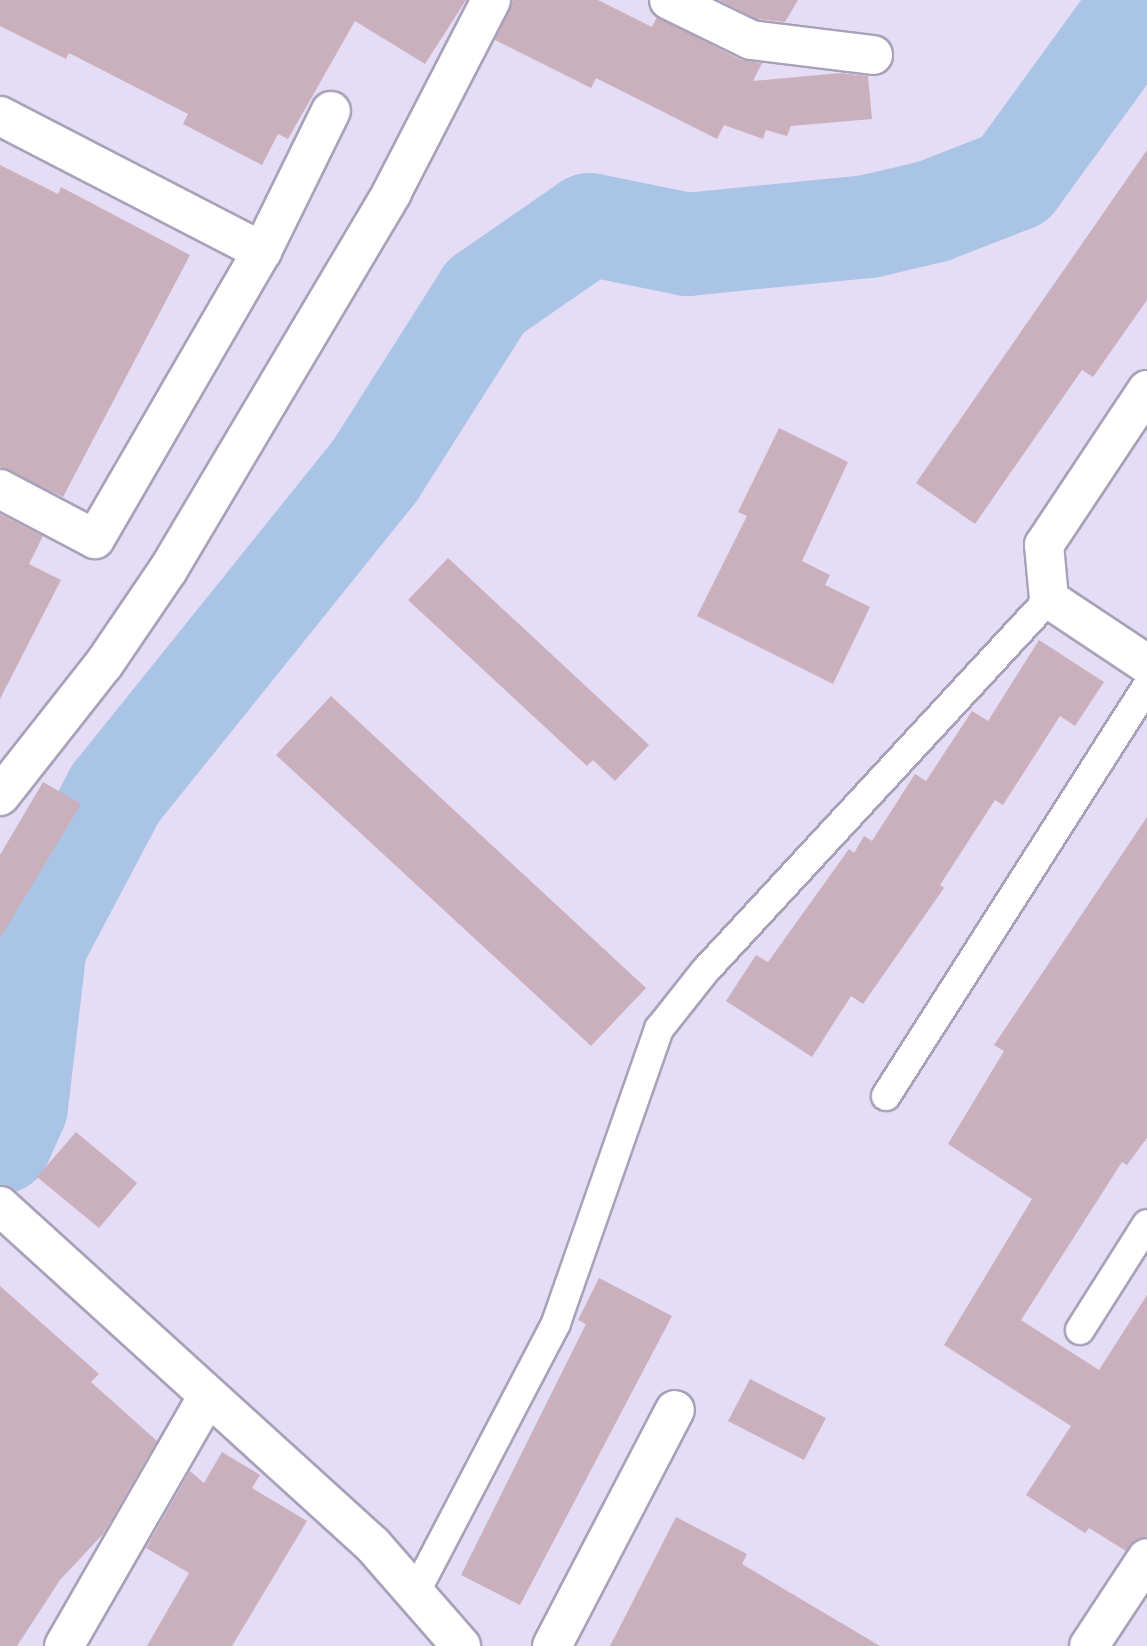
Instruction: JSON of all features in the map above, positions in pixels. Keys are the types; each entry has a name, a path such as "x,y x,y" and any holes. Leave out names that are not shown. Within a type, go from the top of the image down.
{"street":[{"path":"0,796 104,664 168,570 392,192 491,0"},
{"path":"669,0 751,40 873,55"},
{"path":"0,489 95,539 262,251 331,111"},
{"path":"0,116 262,251"},
{"path":"1147,390 1044,545 1049,599 1147,664"},
{"path":"0,1206 373,1545 461,1646"},
{"path":"64,1646 208,1396"},
{"path":"552,1646 675,1410"},
{"path":"1089,1646 1147,1558"}],"lane":[{"path":"414,1595 556,1323 659,1029 705,971 1049,599"},
{"path":"886,1096 1147,686"},
{"path":"1080,1330 1147,1224"}],"building":[{"path":"0,0 466,0 425,64 355,21 288,139 278,134 262,165 183,124 188,114 69,53 66,59 0,26"},
{"path":"513,0 598,0 652,27 657,17 741,60 762,63 753,81 840,73 868,76 872,119 791,126 787,136 766,130 763,139 724,125 717,139 596,78 591,88 495,40"},
{"path":"719,0 798,0 785,22 757,19"},
{"path":"1147,150 1147,300 1093,377 1082,370 975,524 916,483"},
{"path":"0,165 58,194 61,187 190,255 63,497 0,467"},
{"path":"779,428 848,462 802,561 830,575 825,585 870,607 833,684 697,616 747,516 738,512"},
{"path":"0,514 43,536 29,564 61,580 0,699"},
{"path":"448,558 649,745 615,781 593,760 587,766 408,600"},
{"path":"1039,640 1104,682 1075,726 1060,716 1003,805 995,800 940,885 944,888 863,1004 851,996 812,1057 726,1001 756,955 768,962 849,849 854,853 864,836 872,841 915,774 926,781 972,711 988,721"},
{"path":"331,696 646,988 591,1046 276,755"},
{"path":"43,782 81,804 0,938 0,855"},
{"path":"1147,817 1147,1138 1127,1165 1122,1162 1021,1320 1099,1370 1147,1295 1147,1536 1126,1551 1089,1528 1085,1533 1026,1495 1071,1426 944,1345 1032,1199 948,1144 1004,1051 994,1045"},
{"path":"76,1132 137,1183 99,1228 37,1177"},
{"path":"599,1278 672,1316 520,1605 461,1575 586,1324 578,1320"},
{"path":"0,1286 99,1374 91,1382 157,1441 103,1534 60,1580 17,1646 0,1646"},
{"path":"750,1379 826,1418 804,1460 728,1421"},
{"path":"222,1452 260,1475 252,1488 307,1521 232,1646 147,1646 189,1573 146,1548 190,1471 204,1483"},
{"path":"676,1517 747,1554 742,1564 880,1646 610,1646"}],"waterway":[{"path":"0,1142 16,1106 35,944 115,793 374,471 485,296 589,224 687,244 868,226 932,211 1014,179 1144,0"}]}
